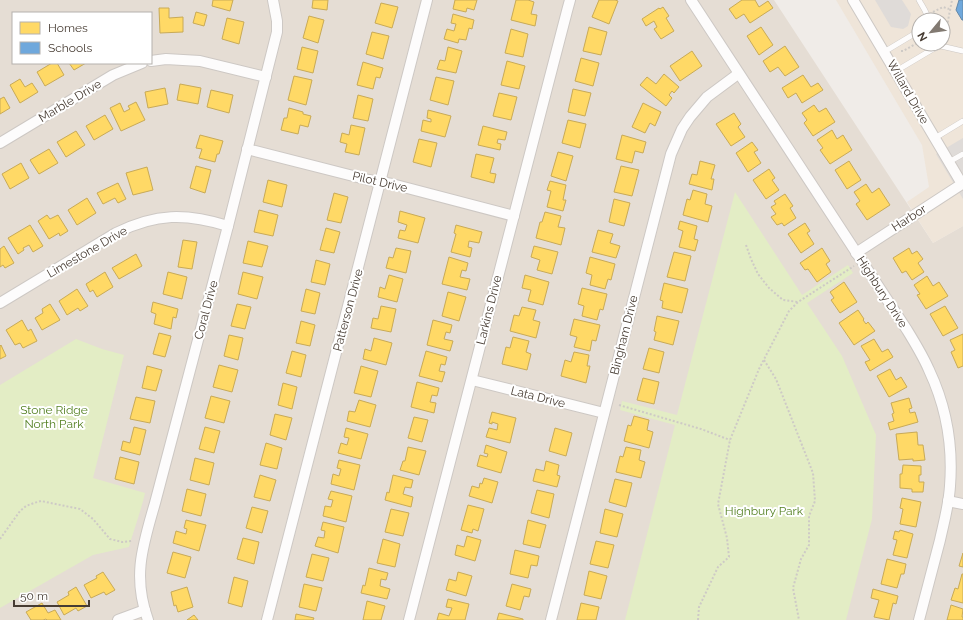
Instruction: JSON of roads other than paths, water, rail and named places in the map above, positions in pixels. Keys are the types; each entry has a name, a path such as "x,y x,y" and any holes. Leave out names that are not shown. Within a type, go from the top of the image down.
{"street":[{"name":"Coral Drive","path":"148,620 141,591 140,573 144,543 228,226 277,32 277,21 273,0"},
{"name":"Patterson Drive","path":"268,620 427,0"},
{"name":"Larkins Drive","path":"409,620 570,0"},
{"name":"Highbury Drive","path":"690,0 917,346 935,383 945,419 950,445 951,474 948,501 919,620"},
{"name":"Willard Drive","path":"853,0 962,184"},
{"path":"152,61 166,59 200,61 266,77"},
{"name":"Marble Drive","path":"0,143 113,75 140,64"},
{"name":"Bingham Drive","path":"551,620 671,154 682,129 690,117 707,97 738,74"},
{"name":"Pilot Drive","path":"247,149 514,216"},
{"name":"Harbor","path":"856,253 962,184"},
{"name":"Limestone Drive","path":"0,303 116,233 148,220 192,217 228,226"},
{"name":"Lata Drive","path":"472,380 604,414"},
{"path":"948,501 963,504"},
{"path":"118,620 145,610"}],"lane":[{"path":"919,0 926,12"},
{"path":"884,52 911,36"},
{"path":"896,71 933,49 941,46 963,52"},
{"path":"935,138 963,121"},
{"path":"949,162 963,154"}],"park label":[{"name":"Stone Ridge North Park","path":"54,417"},
{"name":"Highbury Park","path":"764,511"}]}
